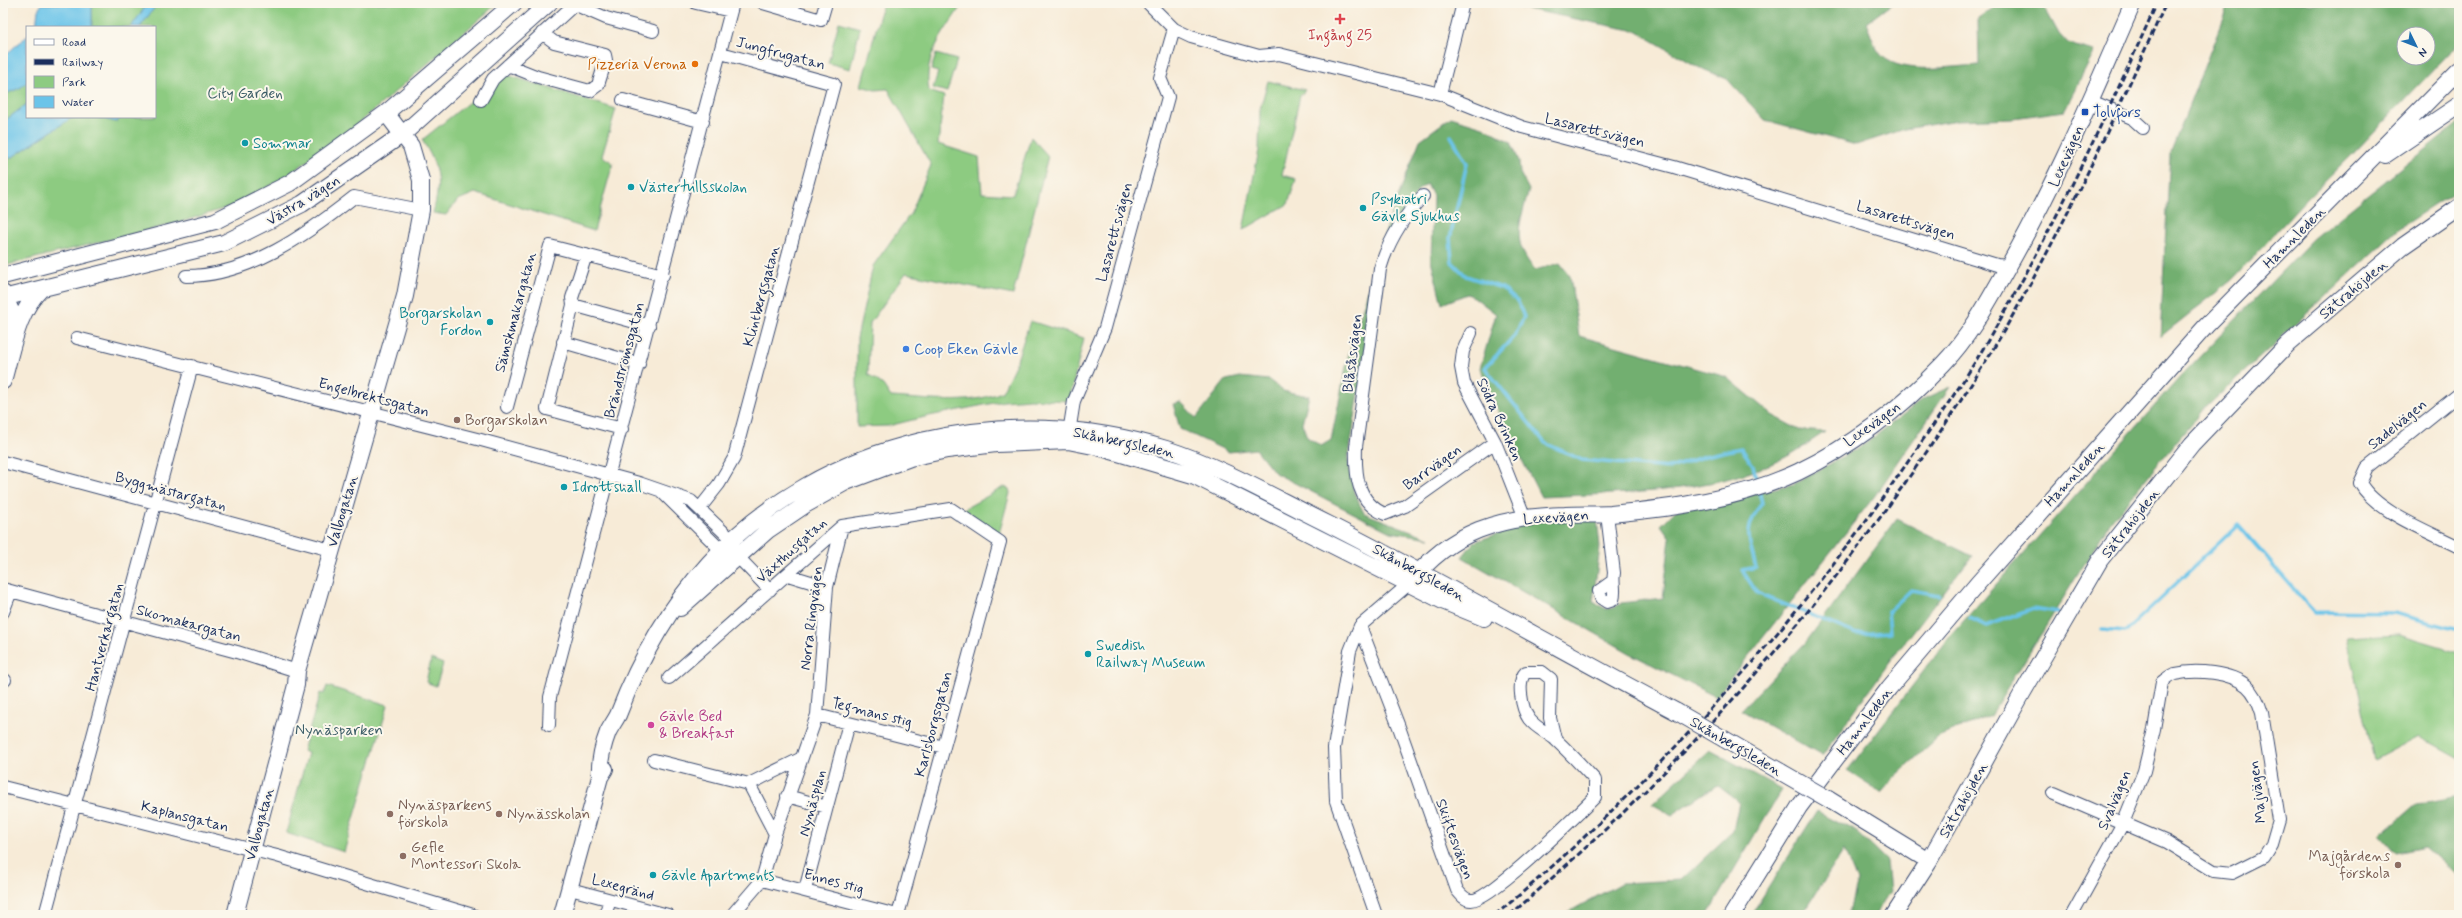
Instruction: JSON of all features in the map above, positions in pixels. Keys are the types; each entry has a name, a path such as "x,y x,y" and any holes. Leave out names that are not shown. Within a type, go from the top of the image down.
{"street":[{"name":"Västra vägen","path":"3,276 215,221 290,183 386,113 514,3"},
{"name":"Västra vägen","path":"3,298 224,243 302,204 403,134 549,3"},
{"path":"696,3 732,7"},
{"path":"763,3 821,20 826,3"},
{"name":"Lasarettsvägen","path":"1148,3 1174,29 1191,37 1259,56 1278,54 1440,94 1522,128 1674,167 1997,265 2009,266"},
{"path":"1440,94 1463,3"},
{"name":"Lexevägen","path":"1410,583 1420,570 1444,549 1463,536 1491,524 1525,518 1607,514 1678,506 1743,491 1774,482 1799,471 1884,419 1945,363 1975,324 2046,200 2133,3"},
{"path":"482,100 493,79 575,4 606,18 653,31"},
{"name":"Brändströmsgatan","path":"549,725 550,697 663,275 732,7"},
{"name":"Lasarettsvägen","path":"1068,436 1074,401 1105,328 1168,97 1160,78 1174,29"},
{"path":"508,65 538,77 590,91 598,84 606,60 605,55 554,42 542,33"},
{"name":"Jungfrugatan","path":"721,53 834,84"},
{"name":"Hamnleden","path":"1732,915 1799,807 1889,688 2071,476 2206,326 2459,70"},
{"name":"Klintbergsgatan","path":"700,508 719,484 734,458 834,84"},
{"path":"623,100 703,122"},
{"path":"2091,101 2132,118 2143,128"},
{"path":"2354,176 2459,105"},
{"name":"Valbogatan","path":"235,915 296,685 297,672 330,550 405,296 421,210 421,180 411,146 386,113"},
{"name":"Blåsåsvägen","path":"1385,514 1376,510 1360,491 1355,467 1356,447 1380,269 1385,253 1412,208 1423,196"},
{"path":"186,276 209,276 238,266 286,245 322,222 354,197 421,210"},
{"name":"Sätrahöjden","path":"1894,915 1929,861 2023,692 2100,560 2192,444 2288,344 2403,246 2459,207"},
{"name":"Sämskmakargatan","path":"507,407 550,246 663,275"},
{"path":"586,255 572,298 573,305 546,409 622,429"},
{"path":"3,381 23,312 33,297 41,289"},
{"path":"3,298 13,320 12,347"},
{"path":"573,305 649,326"},
{"name":"Södra Brinken","path":"1471,333 1463,351 1461,367 1464,383 1495,442 1525,518"},
{"name":"Engelbrektsgatan","path":"77,338 192,366 610,475 679,496 700,508 726,545"},
{"path":"563,342 639,364"},
{"name":"Hantverkargatan","path":"45,915 125,622 192,366"},
{"name":"Sadelvägen","path":"2459,394 2367,468 2360,483 2366,493 2399,516 2459,547"},
{"name":"Skånbergsleden","path":"562,915 600,777 606,768 616,733 616,719 639,666 671,615 699,575 726,545 773,508 820,479 866,458 900,447 949,435 999,428 1068,436 1098,447 1193,475 1410,583 1445,602 1538,639"},
{"name":"Skånbergsleden","path":"671,615 697,595 736,556 768,530 805,505 846,482 910,458 947,450 1068,436 1101,434 1166,449 1202,463 1246,483 1420,570 1538,639 1677,712 1828,799 1929,861"},
{"name":"Barrvägen","path":"1385,514 1405,506 1495,442"},
{"name":"Byggmästargatan","path":"3,462 330,550"},
{"name":"Engelbrektsgatan","path":"662,492 726,545"},
{"name":"Växthusgatan","path":"668,678 788,575 842,526 951,509 1000,542"},
{"path":"1607,514 1614,572 1612,581"},
{"name":"Norra Ringvägen","path":"816,715 827,587 842,526"},
{"name":"Karlsborgsgatan","path":"897,915 1000,542"},
{"path":"726,545 770,590"},
{"path":"788,575 827,587"},
{"path":"1376,915 1336,801 1334,766 1335,741 1350,651 1360,626 1410,583"},
{"path":"3,612 7,590"},
{"name":"Skomakargatan","path":"7,590 237,652 297,672"},
{"name":"Skiftesvägen","path":"1360,626 1399,727 1457,890 1462,897 1472,901 1484,897 1537,852 1595,797 1595,780 1555,740 1539,729 1528,718 1521,693 1523,676 1526,672 1542,672 1550,679 1550,718 1555,740"},
{"name":"Majvägen","path":"2053,793 2167,842 2214,871 2232,873 2264,857 2272,844 2279,820 2262,713 2257,698 2247,686 2231,677 2212,672 2174,674 2162,682 2159,689"},
{"name":"Svalvägen","path":"2072,915 2123,823 2144,771 2154,729 2159,689"},
{"name":"Tegmans stig","path":"816,715 944,747"},
{"name":"Nynäsplan","path":"762,880 787,796 816,715"},
{"name":"Nynäsplan","path":"805,890 849,723"},
{"name":"Nynäsplan","path":"775,834 749,784 800,759"},
{"path":"654,760 749,784"},
{"name":"Kaplansgatan","path":"3,786 252,850 473,915"},
{"path":"787,796 827,807"},
{"path":"732,915 762,880"},
{"name":"Ennes stig","path":"762,880 897,915"},
{"name":"Lexegränd","path":"570,889 668,915"},
{"path":"605,915 610,900"}],"green space":[{"path":"92,3 148,3 132,26 92,26"},
{"name":"City Garden","path":"158,3 498,3 352,129 281,180 232,206 181,222 3,266 3,161 14,156 71,118 101,118 116,122 121,118 156,118 156,26 141,26"},
{"path":"883,3 951,3 961,6 941,36 932,56 928,78 929,91 944,96 938,144 979,157 982,193 1013,195 1031,137 1048,156 1013,295 906,273 870,323 868,374 883,385 891,397 961,400 975,399 1002,392 1016,363 1030,321 1084,338 1069,401 1030,399 1004,401 888,426 857,427 857,338 873,266 911,213 931,165 888,89 875,90 861,86"},
{"path":"1522,3 1893,3 1866,23 1877,49 1882,56 1891,62 1902,66 1915,68 1942,68 1979,65 1978,18 2001,3 2042,3 2059,34 2068,44 2095,51 2064,111 2014,118 1958,120 1905,129 1856,145 1765,120 1727,79 1698,67 1636,31 1521,8"},
{"path":"2229,3 2459,3 2459,43 2350,157 2306,200 2232,280 2160,337 2170,154"},
{"path":"839,22 860,28 850,69 828,63"},
{"path":"936,54 957,60 947,92 933,88 938,72 931,70"},
{"path":"504,74 616,109 602,156 613,163 594,231 475,193 458,200 446,215 433,213 438,184 437,175 432,158 422,140"},
{"path":"1268,81 1305,90 1300,96 1282,175 1296,179 1288,204 1243,230 1259,150 1260,109"},
{"path":"26,83 26,105 3,122 3,95 20,88"},
{"path":"1451,117 1483,127 1511,142 1519,161 1520,173 1529,190 1520,222 1519,232 1522,250 1527,260 1535,270 1560,263 1570,276 1579,336 1727,377 1772,415 1799,430 1825,432 1786,457 1758,469 1728,479 1666,490 1635,493 1541,497 1507,431 1480,368 1496,314 1474,297 1467,294 1442,304 1431,260 1433,196 1427,184 1418,190 1380,262 1348,461 1354,493 1364,513 1430,538 1390,532 1275,473 1256,449 1229,452 1180,429 1173,404 1181,402 1196,418 1226,380 1240,377 1269,380 1283,391 1309,396 1302,423 1307,437 1321,446 1331,440 1348,357 1389,220 1420,140"},
{"path":"2459,122 2459,189 2399,228 2201,412 2111,521 1991,715 1938,737 1895,777 1881,793 1847,771 1952,634 2181,376 2313,239"},
{"path":"1950,387 1874,497 1716,697 1633,655 1462,557 1474,542 1509,530 1526,519 1597,516 1600,547 1593,602 1606,609 1614,608 1621,603 1663,598 1670,538 1661,525 1676,510 1794,484 1865,444 1923,399"},
{"path":"1004,487 1009,489 1010,493 999,534 964,509"},
{"path":"1897,519 1972,556 1891,660 1822,756 1741,710 1806,642"},
{"path":"2399,634 2459,652 2459,758 2419,736 2374,760 2347,637"},
{"path":"431,659 443,664 436,686 426,682"},
{"name":"Nynäsparken","path":"327,686 388,705 344,852 286,833 308,753 303,751 320,693 324,694"},
{"path":"1710,750 1782,789 1707,915 1563,915 1621,883 1681,880 1733,831 1739,802 1717,785 1672,815 1652,804"},
{"path":"2459,796 2459,877 2425,847 2396,853 2380,835 2416,804"},
{"path":"1817,811 1857,832 1887,861 1890,891 1875,915 1848,915 1857,881 1844,850 1802,915 1751,915"}],"water":[{"path":"92,3 92,26 36,26 38,10 42,4"},
{"path":"148,3 158,3 141,26 132,26"},
{"path":"26,37 26,83 20,88 3,95 3,57"},
{"path":"26,105 26,118 71,118 14,156 3,161 3,122"},
{"path":"101,118 121,118 116,122"}],"waterway":[{"path":"1451,136 1467,163 1450,238 1452,262 1466,276 1502,288 1518,302 1524,317 1515,335 1485,368 1545,443 1582,460 1670,468 1705,456 1741,448 1753,465 1757,483"},
{"path":"1759,491 1762,503 1752,520 1749,534 1749,541 1756,567 1742,570 1757,593 1857,634 1890,632 1888,612 1911,590 1939,595"},
{"path":"2102,630 2125,632 2238,525 2314,612 2393,613 2459,630"},
{"path":"1970,618 1986,626 2033,608 2058,612"}],"railway":[{"path":"1495,915 1536,881 1594,828 1651,772 1723,696 1791,617 1886,493 1967,375 2020,285 2045,238 2114,98 2157,3"},
{"path":"1510,915 1619,817 1681,755 1723,710 1803,618 1878,521 1948,420 2007,325 2080,189 2166,3"}],"place":[{"name":"Ingång 25","path":"1340,19"},
{"name":"Pizzeria Verona","path":"695,64"},
{"name":"Tolvfors","path":"2085,112"},
{"name":"Sommar","path":"245,143"},
{"name":"Västertullsskolan","path":"631,187"},
{"name":"Psykiatri Gävle Sjukhus","path":"1363,208"},
{"name":"Borgarskolan Fordon","path":"490,322"},
{"name":"Coop Eken Gävle","path":"906,349"},
{"name":"Borgarskolan","path":"457,420"},
{"name":"Idrottshall","path":"564,487"},
{"name":"Swedish Railway Museum","path":"1088,654"},
{"name":"Gävle Bed & Breakfast","path":"651,725"},
{"name":"Nynäsparkens förskola","path":"390,814"},
{"name":"Nynässkolan","path":"499,814"},
{"name":"Gefle Montessori Skola","path":"403,856"},
{"name":"Majgårdens förskola","path":"2398,865"},
{"name":"Gävle Apartments","path":"653,875"}]}
